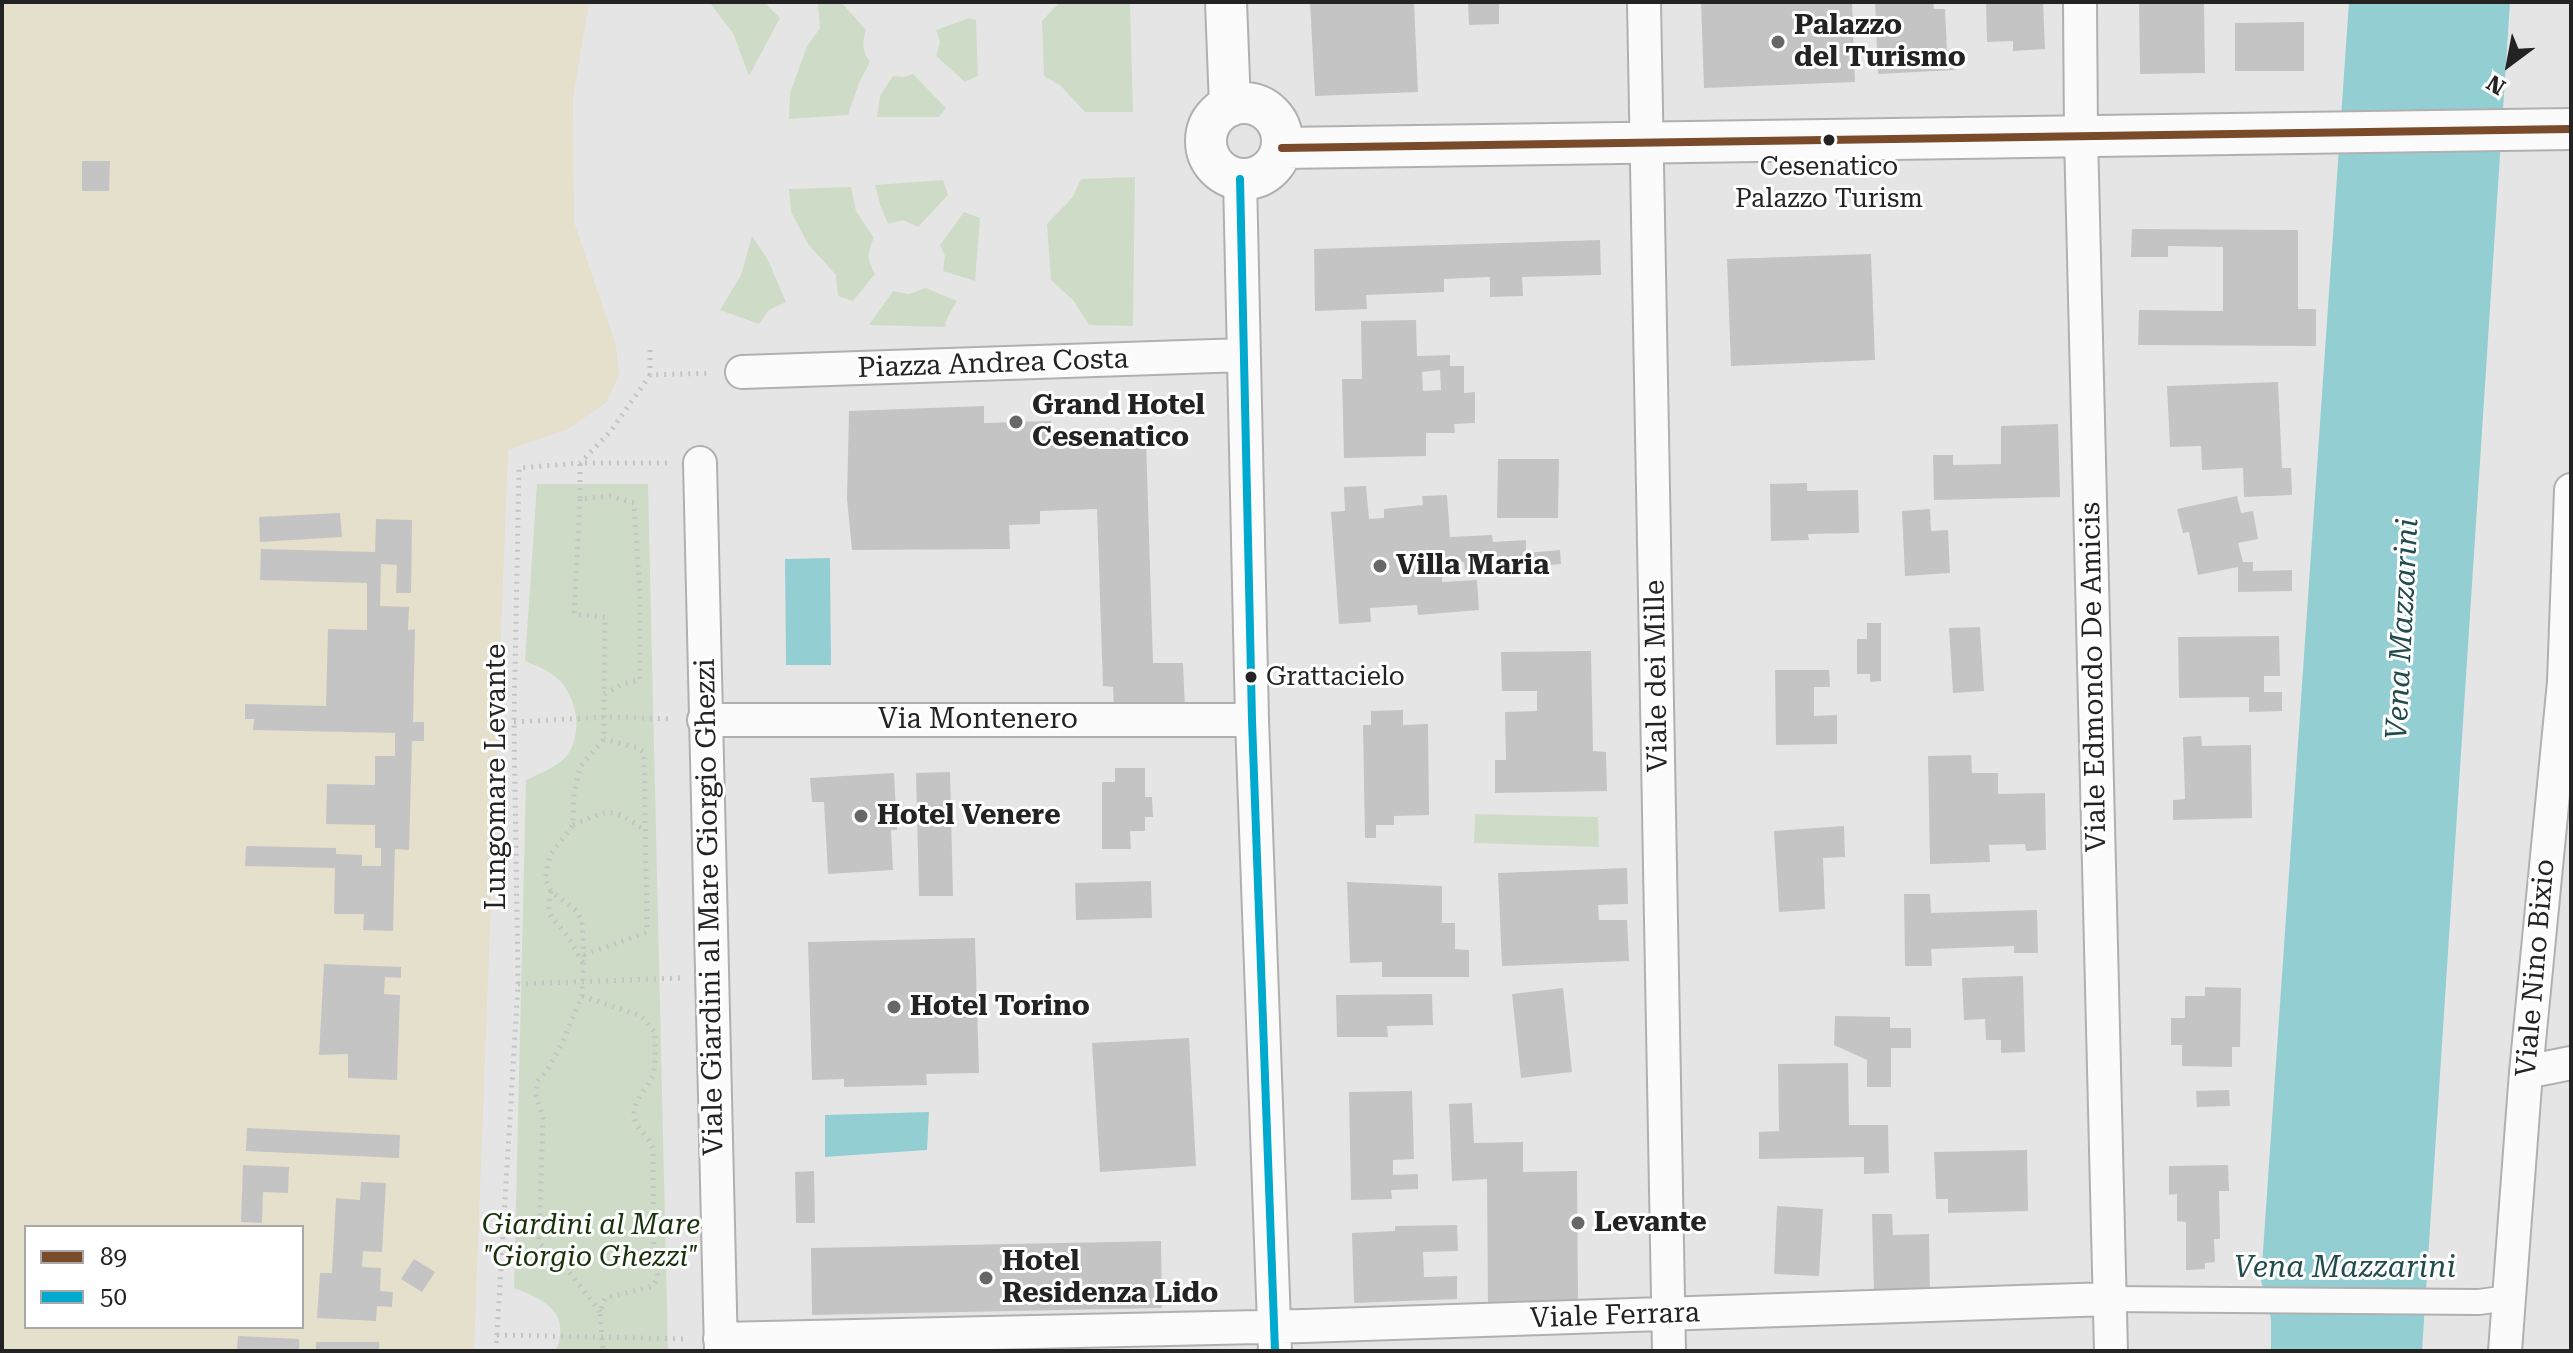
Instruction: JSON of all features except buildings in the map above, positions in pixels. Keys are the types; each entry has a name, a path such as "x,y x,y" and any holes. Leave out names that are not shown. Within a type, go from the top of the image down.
{"street":[{"path":"1226,2 1230,106"},
{"name":"Viale dei Mille","path":"1644,2 1669,1351"},
{"name":"Viale Edmondo De Amicis","path":"2080,2 2111,1351"},
{"path":"1252,104 1273,116 1279,125 1282,148 1271,168 1251,178 1240,179 1217,168 1206,146 1207,134 1211,122 1219,113 1230,106 1252,104"},
{"path":"1282,148 2561,129"},
{"path":"1240,179 1252,720 1275,1339"},
{"name":"Piazza Andrea Costa","path":"742,372 1243,355"},
{"name":"Viale Giardini al Mare Giorgio Ghezzi","path":"700,463 721,1345"},
{"name":"Viale Nino Bixio","path":"2505,1351 2494,1300 2526,1072 2567,681 2571,490"},
{"name":"Via Montenero","path":"704,720 1252,720"},
{"path":"2526,1072 2571,1063"},
{"name":"Viale Ferrara","path":"721,1345 1275,1339 1668,1314 2109,1299 2255,1302 2494,1300"}],"path":[{"path":"573,825 574,794 580,767 604,739 605,717 605,617 574,614 580,463 611,431 650,375 650,350"},
{"path":"650,375 742,372"},
{"path":"580,463 700,463"},
{"name":"Lungomare Levante","path":"496,1351 518,984 514,722 519,468 580,463"},
{"path":"580,499 610,496 634,503 640,595 640,680 604,694"},
{"path":"514,722 605,717 704,720"},
{"path":"584,955 647,932 644,753 638,748 604,739"},
{"path":"600,1312 567,1269 539,1243 543,1118 536,1095 537,1081 546,1072 561,1045 582,996 584,964 582,921 577,911 551,891 545,879 550,855 573,825 609,812 619,813 647,832"},
{"path":"551,891 548,905 550,918 567,935 584,964"},
{"path":"518,984 712,976"},
{"path":"582,996 641,1016 655,1032 653,1075 634,1109 636,1124 649,1138 653,1149 654,1253 658,1276 653,1286 605,1298 600,1312 603,1351"},
{"path":"497,1335 721,1345"}],"green space":[{"path":"709,2 764,2 780,18 749,76 733,33"},
{"path":"841,2 866,30 864,47 870,62 848,115 789,119 790,93 807,46 820,28 818,3"},
{"path":"1060,2 1130,2 1133,112 1085,112 1061,86 1044,76 1042,21"},
{"path":"969,18 976,20 978,76 965,82 936,56 940,42 936,30"},
{"path":"913,74 946,108 939,117 877,117 880,96 893,76"},
{"path":"1135,177 1133,326 1089,325 1073,300 1051,280 1047,224 1072,198 1081,179"},
{"path":"943,180 948,195 918,227 903,220 888,224 875,185"},
{"path":"851,187 856,211 874,238 869,256 875,274 853,301 838,296 836,275 808,244 791,212 789,189"},
{"path":"964,212 980,218 975,281 943,271 945,256 940,245"},
{"path":"752,236 768,260 786,302 769,310 759,324 720,310 741,275"},
{"path":"926,288 957,301 945,327 869,325 893,291 909,294"},
{"name":"Giardini al Mare \"Giorgio Ghezzi\"","path":"537,484 648,484 668,1351 556,1351 560,1327 553,1310 514,1288 526,780 564,759 573,745 576,725 570,695 564,686 550,673 525,661"},
{"path":"1475,814 1598,817 1599,847 1474,843"}],"sand":[{"path":"2,2 589,2 573,98 574,222 616,345 619,375 607,402 568,429 508,450 474,1351 2,1351"}],"water":[{"name":"Vena Mazzarini","path":"2349,2 2510,2 2422,1351 2271,1351 2271,1319 2261,1280"},
{"path":"830,558 831,665 786,665 785,559"},
{"path":"929,1112 927,1150 825,1157 825,1115"}],"transit line":[{"name":"89","path":"1282,148 2571,129"},
{"name":"50","path":"1240,179 1252,720 1275,1351"}],"place":[{"name":"Palazzo del Turismo","path":"1778,42"},
{"name":"Cesenatico Palazzo Turism","path":"1829,140"},
{"name":"Grand Hotel Cesenatico","path":"1016,422"},
{"name":"Villa Maria","path":"1380,566"},
{"name":"Grattacielo","path":"1251,677"},
{"name":"Hotel Venere","path":"861,816"},
{"name":"Hotel Torino","path":"894,1007"},
{"name":"Levante","path":"1578,1223"},
{"name":"Hotel Residenza Lido","path":"986,1278"}]}
